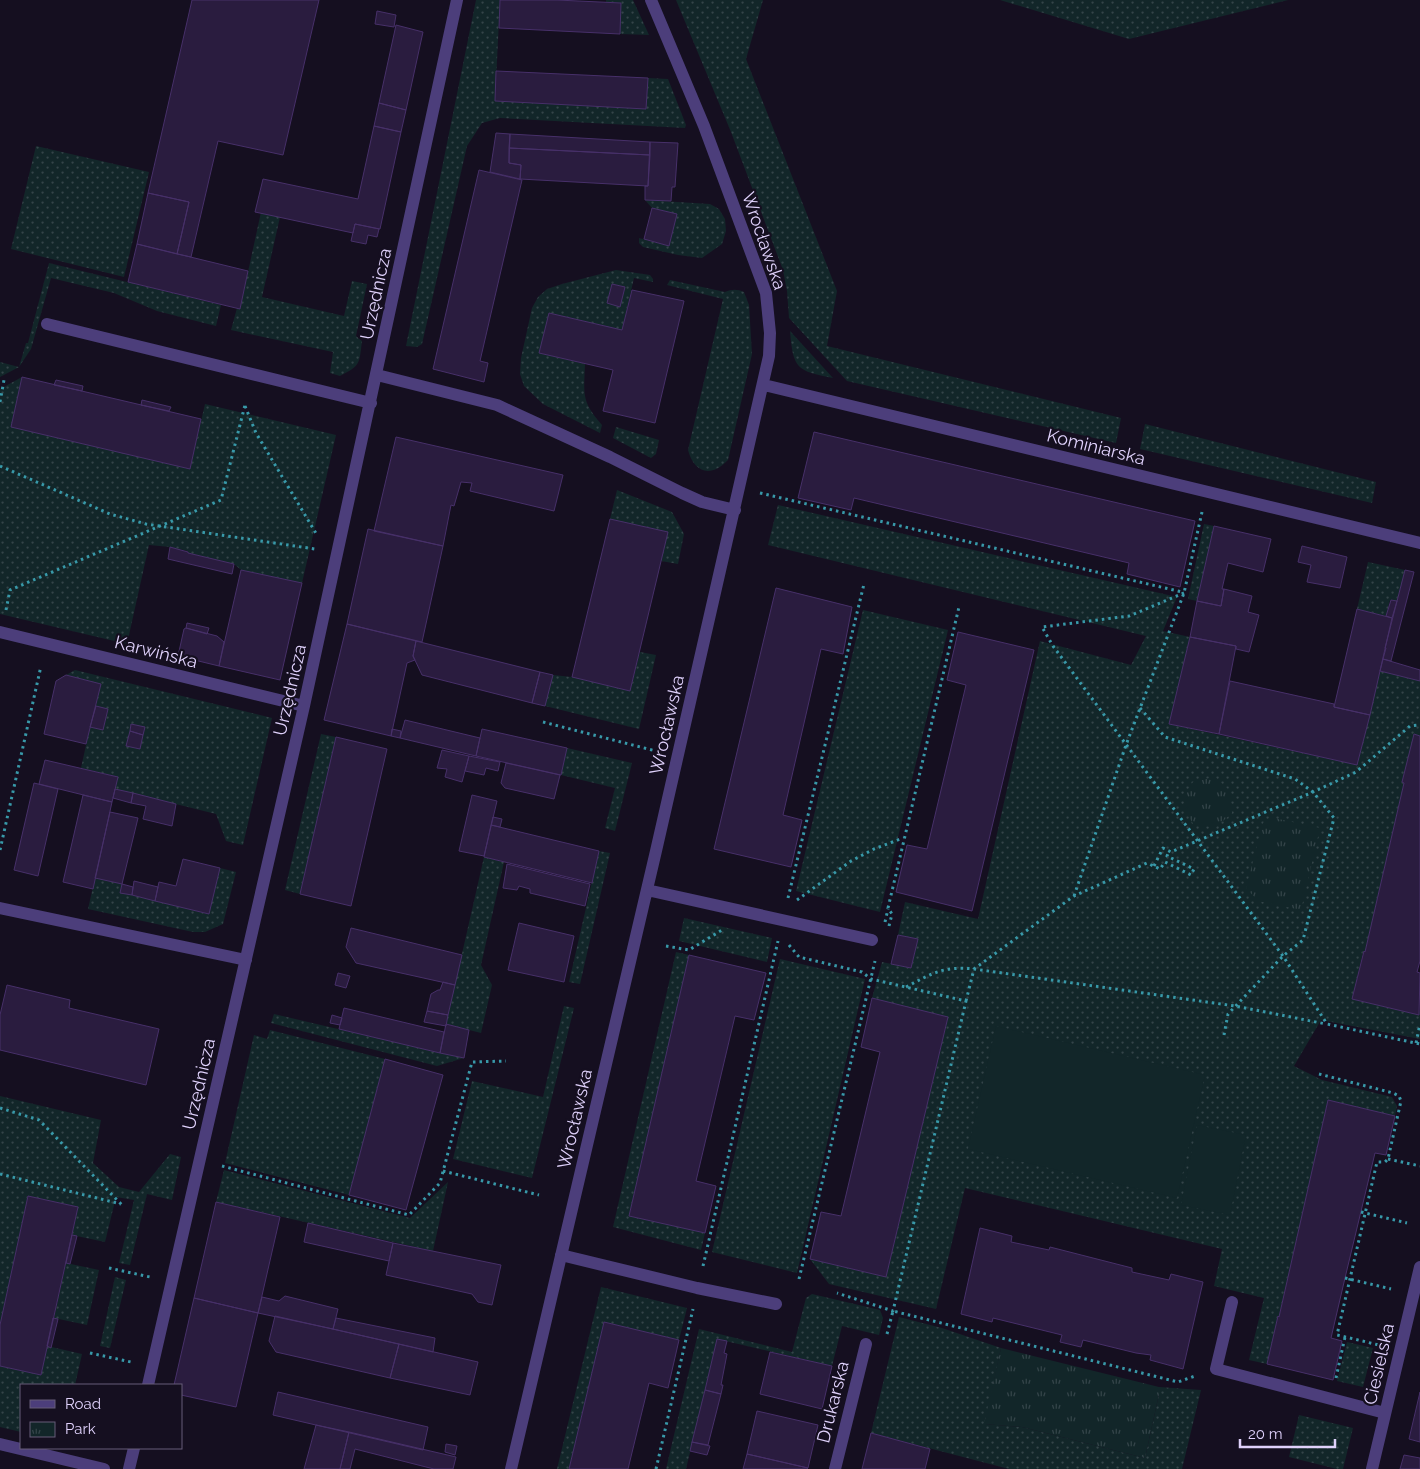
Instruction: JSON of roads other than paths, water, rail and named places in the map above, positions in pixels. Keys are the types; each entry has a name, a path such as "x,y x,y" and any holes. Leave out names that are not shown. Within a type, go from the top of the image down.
{"street":[{"name":"Urzędnicza","path":"148,1384 304,706 457,0"},
{"name":"Wrocławska","path":"511,1469 770,356 766,293 704,126 651,0"},
{"path":"47,324 371,403"},
{"path":"377,375 497,405 610,457 682,494 702,502 735,510"},
{"name":"Kominiarska","path":"764,385 1420,543"},
{"name":"Karwińska","path":"0,632 304,706"},
{"path":"647,890 784,914 872,940"},
{"path":"0,908 246,960"},
{"path":"562,1255 698,1288 776,1304"},
{"name":"Ciesielska","path":"1372,1469 1420,1267"},
{"path":"1232,1302 1216,1369 1385,1412"},
{"name":"Drukarska","path":"835,1469 866,1344"},
{"path":"0,1444 20,1449"},
{"path":"21,1449 104,1469"},
{"path":"129,1469 134,1449"}]}
